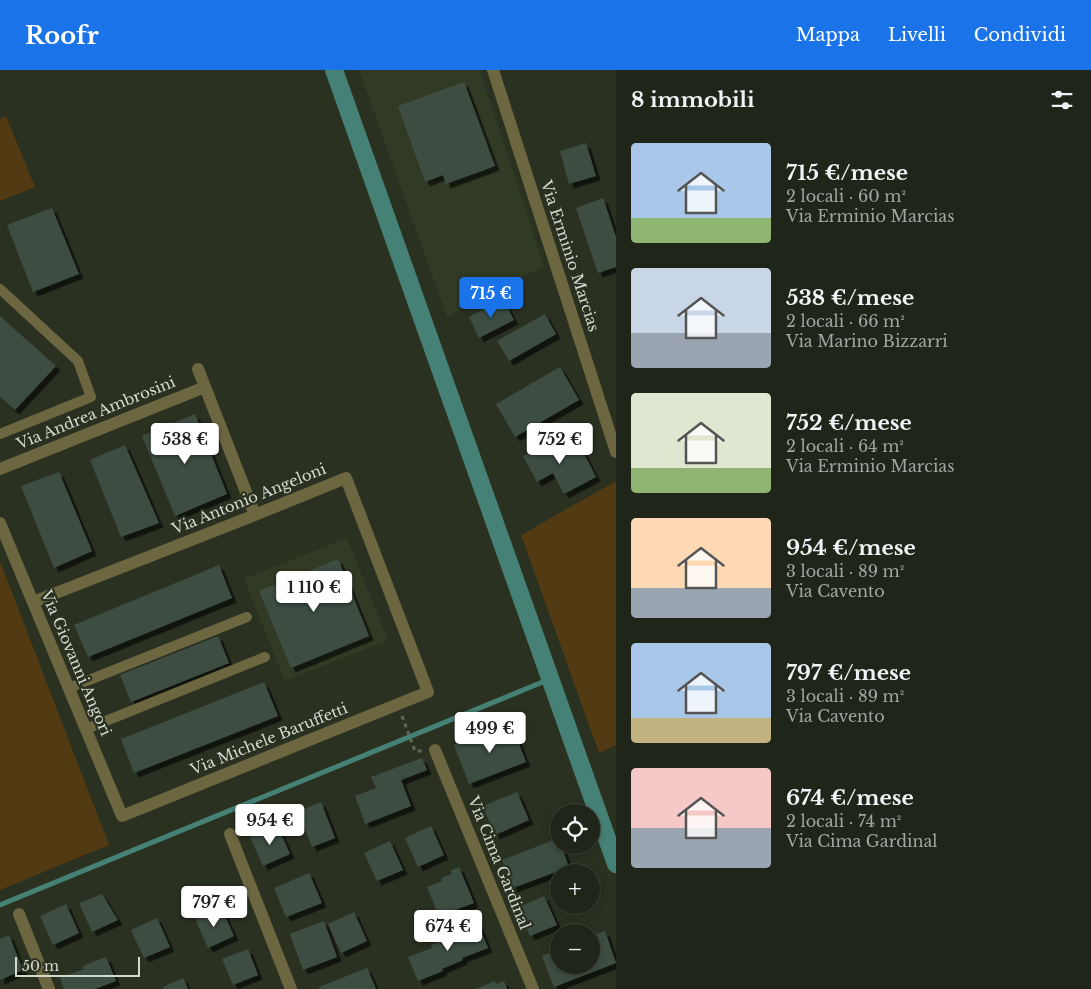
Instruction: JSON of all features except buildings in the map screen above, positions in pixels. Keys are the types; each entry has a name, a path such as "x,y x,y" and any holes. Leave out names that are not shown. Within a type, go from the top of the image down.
{"street":[{"name":"Via Erminio Marcias","path":"493,70 616,452"},
{"path":"198,369 255,515"},
{"name":"Via Andrea Ambrosini","path":"0,469 205,387"},
{"name":"Via Antonio Angeloni","path":"33,602 346,478 428,692"},
{"name":"Via Giovanni Angori","path":"0,523 122,816"},
{"name":"Via Michele Baruffetti","path":"122,816 428,692"},
{"name":"Via Cima Gardinal","path":"435,750 533,989"},
{"path":"230,834 291,989"},
{"path":"19,914 49,989"}],"lane":[{"path":"0,289 78,361 91,397 0,434"},
{"path":"69,688 247,617"},
{"path":"86,729 265,657"}],"path":[{"path":"404,722 412,743"}],"shaded area":[{"path":"359,70 480,70 544,266 447,317"},
{"path":"6,116 35,187 0,201 0,119"},
{"path":"616,481 616,745 599,753 521,535"},
{"path":"347,538 388,640 285,681 244,579"},
{"path":"0,561 109,845 0,890"}],"waterway":[{"path":"334,70 616,864"},
{"path":"0,905 550,679"}]}
